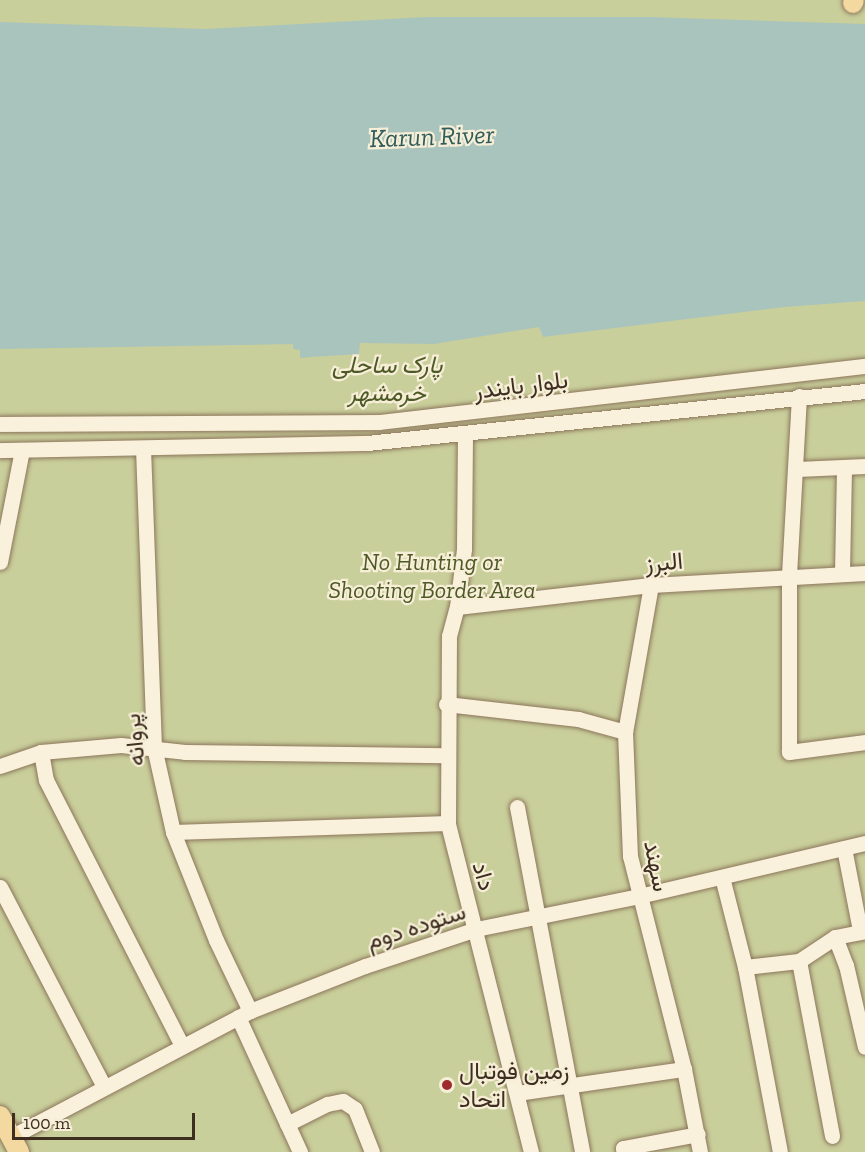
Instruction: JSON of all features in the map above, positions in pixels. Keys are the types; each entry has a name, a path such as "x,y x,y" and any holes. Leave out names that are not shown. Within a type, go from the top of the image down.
{"main road":[{"path":"0,1116 15,1144"}],"street":[{"name":"بلوار بایندر","path":"0,424 379,422 865,366"},
{"path":"755,378 758,401"},
{"name":"بلوار بایندر","path":"0,450 367,443 799,396 865,391"},
{"path":"799,396 797,469 789,575 789,752 865,742"},
{"name":"داد","path":"465,433 462,606 448,636 446,704 448,823 531,1152"},
{"name":"پروانه","path":"143,448 154,747 173,832 300,1152"},
{"path":"0,562 22,450"},
{"path":"797,469 865,466"},
{"path":"842,573 844,467"},
{"name":"البرز","path":"462,606 651,585 789,575 865,573"},
{"name":"سهند","path":"651,585 625,732 630,856 684,1069 700,1152"},
{"path":"446,704 578,719 625,732"},
{"path":"0,766 41,752 121,745 185,752 447,755"},
{"path":"41,752 46,780 182,1046"},
{"path":"517,807 582,1152"},
{"path":"173,832 448,823"},
{"name":"ستوده دوم","path":"15,1144 104,1087 244,1014 476,928 639,896 865,843"},
{"path":"745,966 799,960 835,937 862,930 844,848"},
{"path":"722,877 745,966 780,1152"},
{"path":"0,887 104,1087"},
{"path":"835,937 846,965 865,1047"},
{"path":"799,960 832,1136"},
{"path":"517,1093 684,1069"},
{"path":"287,1124 327,1104 343,1101 355,1109 372,1152"},
{"path":"624,1152 623,1148 698,1134"}],"green space":[{"name":"No Hunting or Shooting Border Area","path":"0,0 865,0 865,1152 0,1152"}],"water":[{"name":"Karun River","path":"426,17 650,17 865,24 865,301 785,307 543,337 539,327 434,344 360,343 359,354 300,358 300,350 293,349 293,344 0,349 0,22 206,29"}],"place":[{"name":"زمین فوتبال اتحاد","path":"447,1085"}],"park label":[{"name":"پارک ساحلی خرمشهر","path":"387,379"}]}
